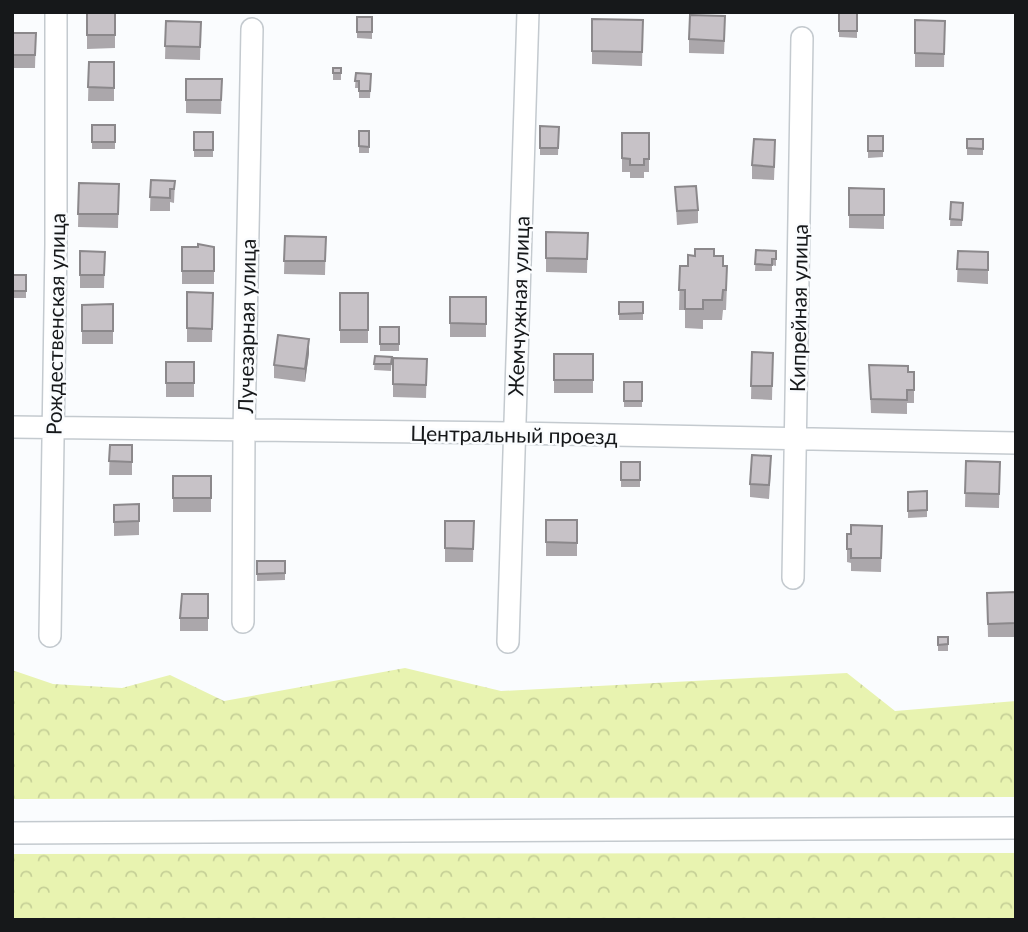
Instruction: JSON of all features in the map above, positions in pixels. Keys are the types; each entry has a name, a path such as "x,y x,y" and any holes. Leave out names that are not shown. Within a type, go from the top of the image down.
{"street":[{"name":"Рождественская улица","path":"50,636 56,12"},
{"name":"Жемчужная улица","path":"508,642 528,12"},
{"name":"Лучезарная улица","path":"243,622 252,29"},
{"name":"Кипрейная улица","path":"793,578 802,38"},
{"name":"Центральный проезд","path":"12,427 1016,443"},
{"path":"12,833 1016,828"}],"green space":[{"path":"405,668 501,691 847,673 895,711 1016,701 1016,797 12,799 12,670 53,684 122,688 170,675 224,701"},
{"path":"1016,853 1016,920 12,919 12,854"}],"building":[{"path":"87,12 115,12 115,35 87,35"},
{"path":"839,13 857,13 857,31 839,31"},
{"path":"690,15 725,16 724,41 689,39"},
{"path":"357,17 372,17 372,32 357,32"},
{"path":"592,19 643,20 642,52 592,51"},
{"path":"915,20 945,21 944,54 915,53"},
{"path":"166,21 201,22 200,47 165,46"},
{"path":"12,33 36,33 35,55 12,55"},
{"path":"89,62 114,62 114,88 88,87"},
{"path":"333,68 341,68 341,73 333,73"},
{"path":"356,73 371,74 370,91 359,91 359,81 355,81"},
{"path":"186,79 222,79 221,100 186,100"},
{"path":"92,125 115,125 115,142 92,142"},
{"path":"540,126 559,127 558,148 540,148"},
{"path":"359,131 369,131 369,147 359,146"},
{"path":"194,132 213,132 213,150 194,150"},
{"path":"622,133 649,133 649,159 644,159 644,165 630,165 630,159 622,158"},
{"path":"868,136 883,136 883,151 868,151"},
{"path":"754,139 775,140 774,167 752,165"},
{"path":"967,139 983,139 983,149 967,148"},
{"path":"151,180 175,181 174,189 170,189 170,198 150,197"},
{"path":"79,183 119,184 118,214 78,214"},
{"path":"696,186 698,210 677,211 675,187"},
{"path":"849,188 884,189 884,215 849,215"},
{"path":"951,202 963,203 962,220 950,219"},
{"path":"546,232 588,233 587,259 546,258"},
{"path":"285,236 326,237 325,261 284,261"},
{"path":"198,244 214,247 214,271 182,271 182,247 198,247"},
{"path":"695,249 714,249 714,256 723,256 723,266 727,266 726,290 723,290 722,300 703,300 703,309 685,309 685,290 679,290 680,266 688,266 688,255 695,256"},
{"path":"756,250 776,251 776,259 772,259 772,265 755,264"},
{"path":"80,251 105,252 104,275 80,275"},
{"path":"958,251 988,252 988,270 957,269"},
{"path":"12,275 26,275 26,291 12,291"},
{"path":"187,292 213,293 212,329 187,328"},
{"path":"340,293 368,293 368,330 340,330"},
{"path":"450,297 486,297 486,324 450,323"},
{"path":"619,302 643,302 643,313 619,314"},
{"path":"113,304 113,331 82,331 82,305"},
{"path":"380,327 399,327 399,344 380,344"},
{"path":"278,335 309,339 305,369 274,365"},
{"path":"752,352 773,353 772,386 751,386"},
{"path":"554,354 593,354 593,380 554,380"},
{"path":"375,356 392,357 391,364 374,364"},
{"path":"393,358 427,359 426,385 393,384"},
{"path":"166,362 194,362 194,383 166,383"},
{"path":"869,365 908,366 908,372 914,372 914,390 907,390 907,400 871,399"},
{"path":"624,382 642,382 642,401 624,401"},
{"path":"110,445 132,445 132,462 109,461"},
{"path":"752,455 771,456 769,485 750,484"},
{"path":"966,461 1000,462 999,494 965,493"},
{"path":"621,462 640,462 640,480 621,480"},
{"path":"173,476 211,476 211,498 173,498"},
{"path":"927,491 927,510 908,511 908,492"},
{"path":"139,504 139,521 114,522 114,505"},
{"path":"546,520 577,520 577,543 546,542"},
{"path":"445,521 474,521 473,549 445,548"},
{"path":"851,525 882,526 881,558 851,558 851,549 847,549 847,534 851,534"},
{"path":"257,561 285,561 285,573 257,574"},
{"path":"1016,592 1016,623 988,624 987,593"},
{"path":"182,594 208,594 208,618 180,618"},
{"path":"938,637 948,637 948,644 938,645"}]}
